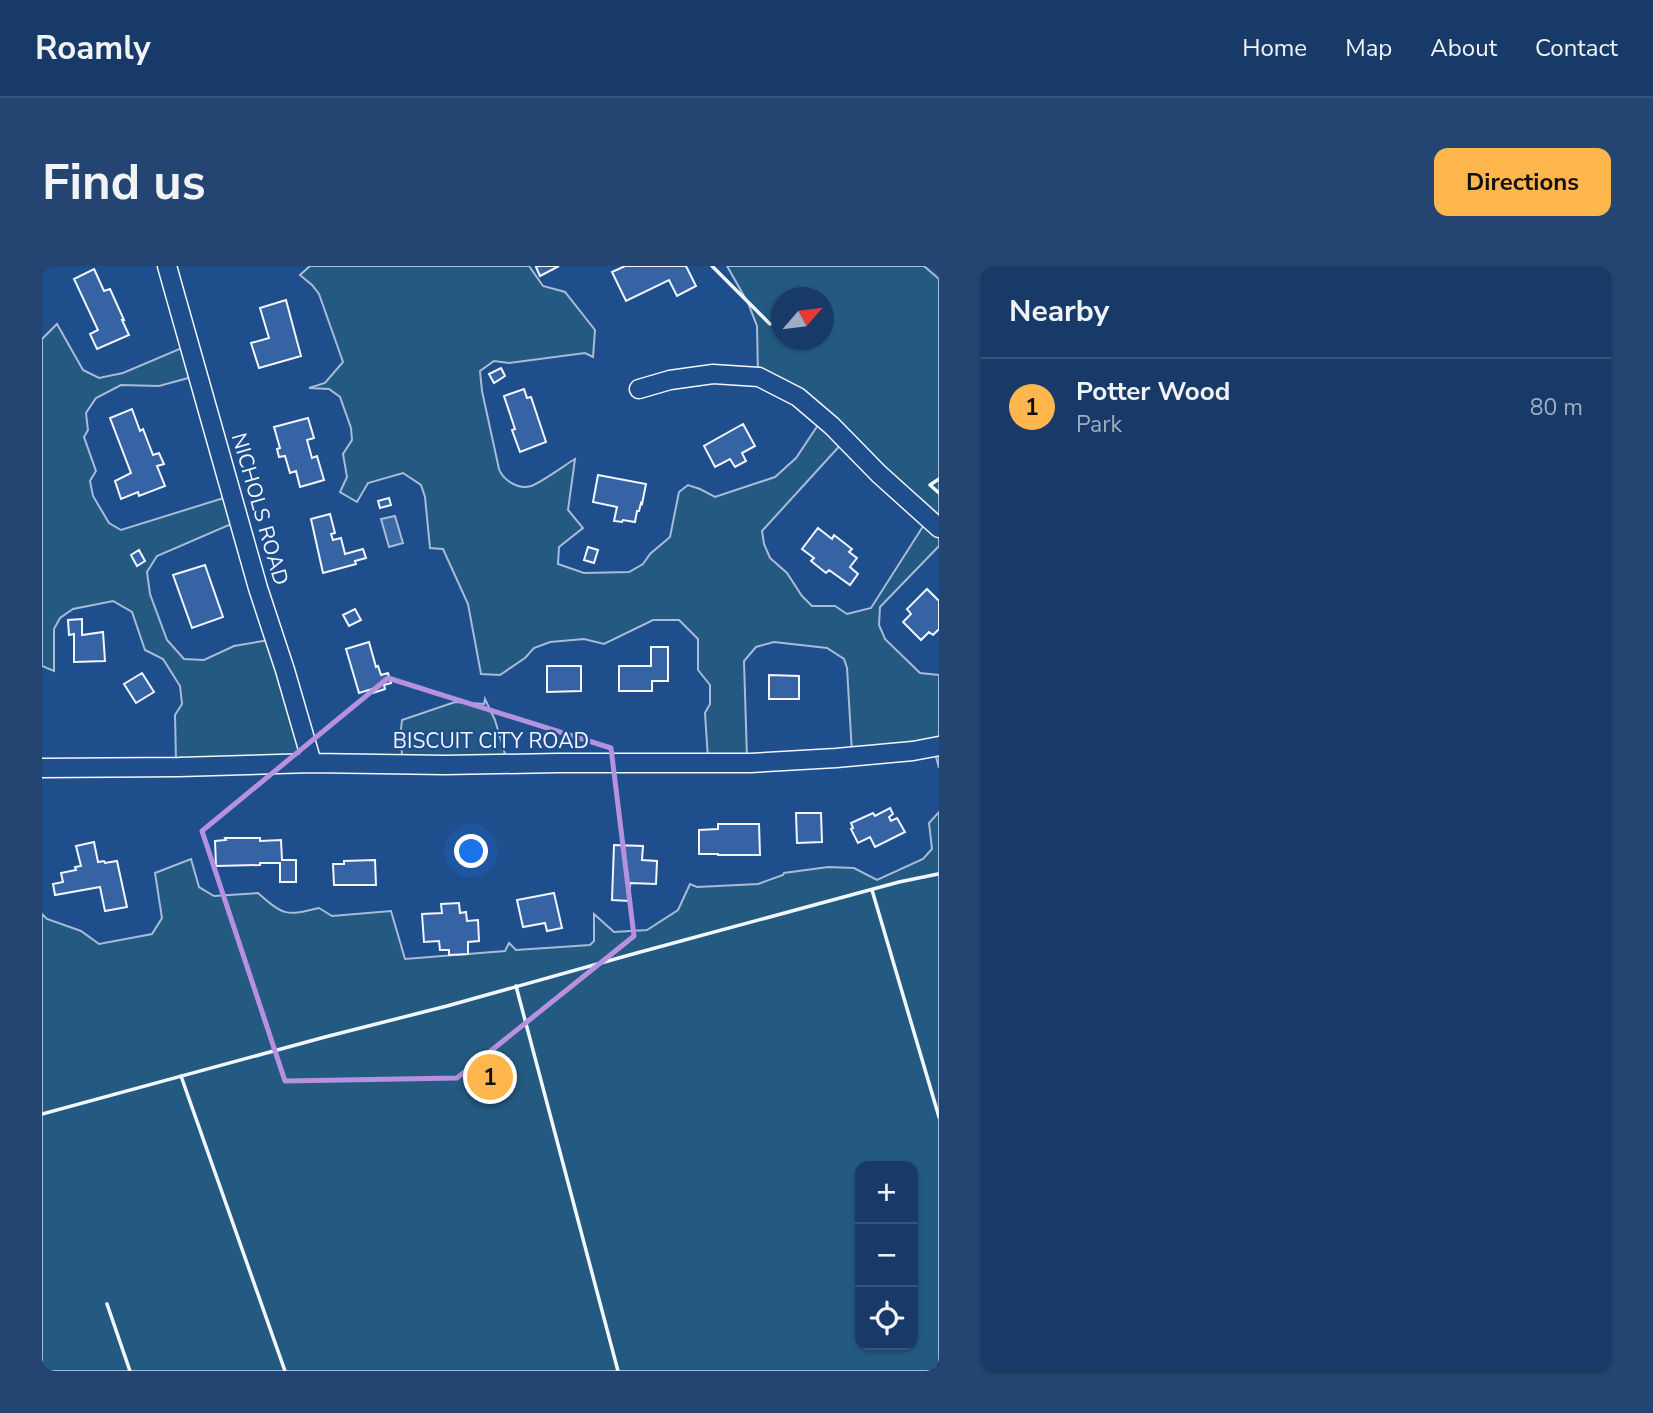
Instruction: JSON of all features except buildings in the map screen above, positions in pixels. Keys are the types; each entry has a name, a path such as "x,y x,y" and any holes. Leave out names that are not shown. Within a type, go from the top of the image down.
{"street":[{"name":"NICHOLS ROAD","path":"167,266 258,588 312,763"},
{"path":"639,389 670,380 713,374 759,377 798,397 939,528"},
{"name":"BISCUIT CITY ROAD","path":"42,768 312,763 751,763 836,758 939,747"}],"highlighted area":[{"path":"388,678 611,748 634,936 457,1078 285,1081 202,831"}],"shaded area":[{"path":"310,266 529,266 543,286 565,292 595,330 593,357 585,353 509,363 494,361 480,371 499,469 507,480 526,487 546,478 575,459 568,510 583,528 559,547 558,564 584,573 629,572 643,564 650,554 670,537 679,492 688,485 715,497 775,477 796,458 822,419 758,375 757,326 748,303 727,266 924,266 939,279 939,546 880,607 879,625 885,639 920,673 939,675 939,768 934,749 852,753 847,668 844,659 827,648 774,642 756,647 744,661 747,758 708,759 705,713 710,704 710,685 698,670 698,639 679,620 653,620 604,644 584,639 550,642 534,648 525,658 500,675 481,674 468,604 443,549 430,548 425,497 421,485 403,473 368,483 357,502 340,492 347,477 343,454 352,440 351,428 340,397 329,389 309,388 325,383 343,362 319,294 300,275","holes":["845,440 929,517 871,608 847,614 835,606 812,606 787,573 770,558 762,531"]},
{"path":"57,324 83,370 99,378 123,373 184,347 192,377 159,386 121,385 96,398 86,413 88,430 84,437 96,471 90,481 93,496 109,523 121,530 230,496 236,522 157,556 147,572 150,594 167,640 184,659 204,660 234,646 275,639 312,755 176,761 175,715 182,704 180,686 163,659 145,650 132,612 113,601 73,609 60,618 54,629 54,671 42,666 42,339"},
{"path":"395,516 403,543 389,547 381,519"},
{"path":"485,699 495,720 507,761 402,760 402,720 455,702 484,704"},
{"path":"939,812 939,1371 42,1371 42,914 47,919 81,931 99,944 152,934 162,918 155,873 191,859 199,887 214,896 258,893 280,910 292,913 319,908 332,916 391,911 405,959 505,951 509,943 516,950 590,945 594,941 594,914 614,932 647,930 678,910 690,884 697,887 758,884 784,873 828,867 854,868 877,880 923,859 932,849 929,823"}],"wall":[{"path":"712,266 770,324"},
{"path":"939,479 930,485 939,493"},
{"path":"42,1114 899,882 938,874"},
{"path":"872,890 939,1117"},
{"path":"516,986 618,1371"},
{"path":"181,1076 285,1371"},
{"path":"107,1304 130,1371"}],"place":[{"name":"Potter Wood","path":"490,1077"}]}
